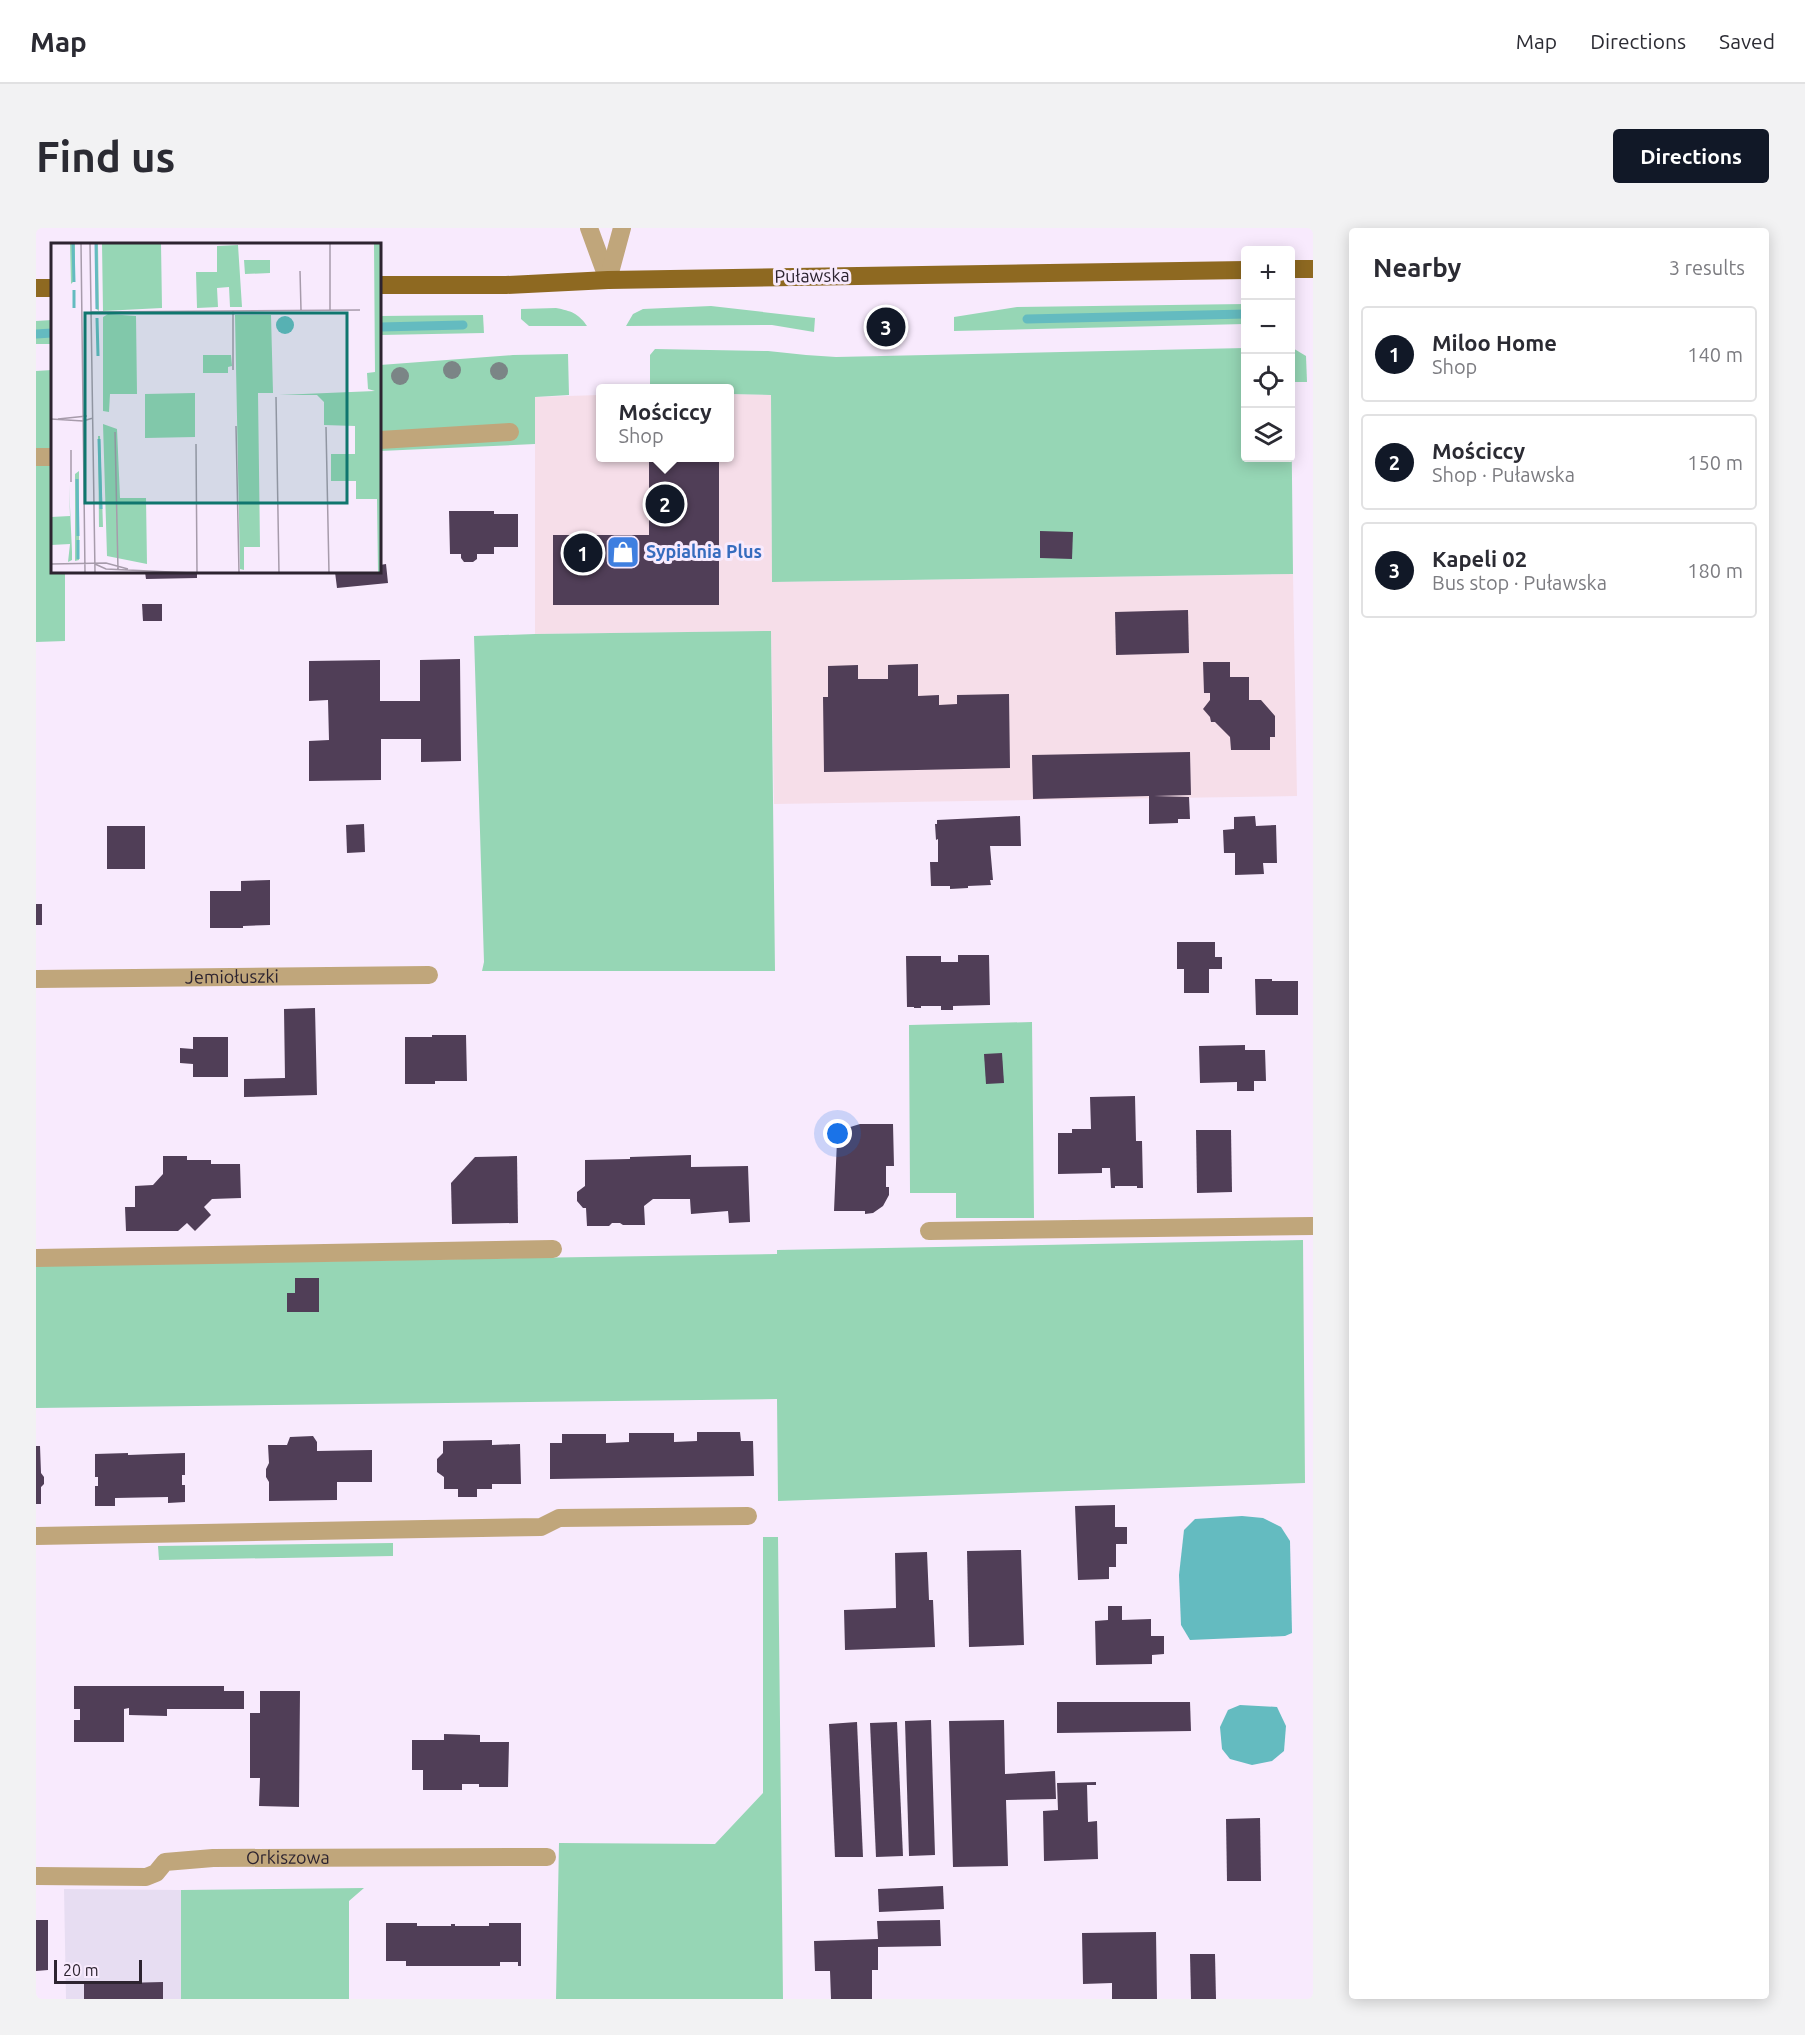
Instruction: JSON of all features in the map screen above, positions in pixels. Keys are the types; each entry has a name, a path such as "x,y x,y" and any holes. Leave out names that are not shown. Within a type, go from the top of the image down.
{"main road":[{"path":"1295,269 1313,269"},
{"name":"Puławska","path":"381,285 506,285 608,280 1241,270"}],"street":[{"path":"589,228 608,280"},
{"path":"608,280 622,228"},
{"path":"381,440 510,432"},
{"name":"Jemiołuszki","path":"36,979 429,975"},
{"path":"928,1231 1313,1226"},
{"path":"36,1258 553,1249"},
{"path":"36,1536 541,1527 559,1518 748,1516"},
{"name":"Orkiszowa","path":"36,1876 146,1877 156,1873 165,1862 213,1858 547,1857"}],"shaded area":[{"path":"734,394 771,395 772,582 1293,574 1297,796 774,804 771,631 535,634 535,397 596,395 596,462 734,462"},
{"path":"64,1889 181,1890 181,1999 66,1999"}],"green space":[{"path":"1241,304 1241,324 954,331 954,317 1017,307"},
{"path":"711,306 815,318 814,332 772,325 626,326 633,314 643,309"},
{"path":"556,308 574,313 587,326 529,326 521,319 521,309"},
{"path":"483,315 484,333 381,335 381,316"},
{"path":"51,320 51,344 36,344 36,321"},
{"path":"1241,348 1241,462 1292,462 1293,574 772,582 771,395 734,394 734,384 650,384 650,355 655,349 768,351 836,357"},
{"path":"1295,349 1306,356 1307,382 1295,382"},
{"path":"568,354 569,395 535,397 535,444 381,451 381,365 513,355"},
{"path":"51,370 51,573 65,573 65,641 36,642 36,371"},
{"path":"771,631 775,971 482,971 484,962 474,636"},
{"path":"1032,1022 1034,1218 956,1218 956,1193 910,1193 909,1025"},
{"path":"1303,1240 1305,1483 778,1501 777,1399 36,1408 36,1266 777,1254 777,1250"},
{"path":"763,1537 778,1537 783,1999 556,1999 559,1843 715,1844 763,1793"},
{"path":"393,1543 393,1556 159,1560 158,1546"},
{"path":"364,1888 349,1901 349,1999 181,1999 181,1890"}],"water":[{"path":"1242,1516 1263,1518 1281,1527 1290,1541 1292,1633 1285,1636 1190,1640 1181,1625 1179,1575 1184,1530 1195,1519"},
{"path":"1240,1705 1277,1707 1286,1726 1284,1751 1272,1761 1252,1765 1230,1759 1222,1749 1220,1727 1228,1710"}],"building":[{"path":"649,462 719,462 719,605 553,605 553,535 649,535"},
{"path":"449,511 494,511 494,514 518,514 518,547 494,547 494,554 477,554 477,559 473,562 464,562 461,554 450,554"},
{"path":"1040,531 1073,532 1072,559 1040,558"},
{"path":"386,564 388,583 337,588 335,573 381,573 381,565"},
{"path":"145,573 197,573 197,578 146,579"},
{"path":"142,604 162,604 162,621 143,621"},
{"path":"1188,610 1189,653 1116,655 1115,612"},
{"path":"460,659 461,761 421,762 421,739 381,739 381,780 309,781 309,741 329,740 328,700 309,701 309,661 380,660 380,701 420,701 420,660"},
{"path":"1203,662 1230,662 1230,677 1249,677 1249,700 1261,700 1275,716 1275,737 1270,737 1270,750 1231,750 1230,737 1215,722 1211,722 1203,709 1210,700 1210,693 1204,693"},
{"path":"918,664 918,696 939,695 939,705 957,704 957,695 1009,694 1010,768 824,772 823,697 828,697 828,666 858,665 858,679 888,679 888,665"},
{"path":"1190,752 1191,795 1154,796 1189,797 1190,819 1178,819 1178,823 1149,824 1149,796 1033,799 1032,755"},
{"path":"1020,816 1021,846 990,846 993,880 990,880 991,885 950,889 950,886 931,886 930,862 938,862 938,839 936,840 935,824 937,820"},
{"path":"1255,816 1256,826 1276,825 1277,863 1263,863 1264,874 1235,875 1235,853 1224,853 1223,830 1234,829 1234,817"},
{"path":"364,824 365,852 347,853 346,825"},
{"path":"107,826 145,826 145,869 107,869"},
{"path":"270,880 270,925 210,928 210,891 241,891 241,881"},
{"path":"36,904 42,904 42,925 36,925"},
{"path":"1177,942 1215,942 1215,957 1222,957 1222,969 1209,969 1209,993 1184,993 1184,969 1177,969"},
{"path":"958,955 989,955 990,1005 953,1006 953,1010 941,1010 941,1006 907,1007 906,956 941,956 941,962 958,962"},
{"path":"1255,979 1298,981 1298,1015 1256,1015"},
{"path":"315,1008 317,1095 244,1097 244,1079 285,1078 284,1009"},
{"path":"432,1035 466,1035 467,1081 405,1084 405,1037 432,1037"},
{"path":"193,1037 228,1037 228,1077 193,1077 193,1064 180,1063 180,1048 193,1049"},
{"path":"1245,1045 1245,1050 1265,1050 1266,1081 1254,1081 1254,1091 1237,1091 1237,1082 1200,1083 1199,1046"},
{"path":"1002,1053 1004,1083 986,1084 984,1054"},
{"path":"1135,1096 1136,1141 1142,1141 1143,1188 1115,1186 1111,1188 1110,1168 1102,1168 1102,1173 1058,1174 1058,1133 1072,1133 1072,1129 1091,1129 1090,1097"},
{"path":"860,1124 893,1124 894,1166 886,1166 886,1187 889,1187 889,1195 883,1206 873,1213 834,1211 837,1140 847,1128"},
{"path":"1196,1130 1231,1130 1232,1192 1197,1193"},
{"path":"691,1155 691,1167 748,1166 750,1222 729,1223 728,1211 691,1214 690,1199 653,1199 644,1206 645,1225 612,1223 609,1226 587,1226 586,1208 583,1208 577,1201 577,1192 585,1186 585,1160"},
{"path":"163,1156 187,1156 187,1160 211,1160 211,1164 240,1164 241,1198 212,1199 204,1207 211,1215 195,1231 187,1223 178,1231 126,1231 125,1207 135,1207 135,1186 153,1185 163,1174"},
{"path":"517,1156 518,1223 452,1224 451,1183 475,1157"},
{"path":"295,1278 319,1278 319,1312 287,1312 287,1293 295,1293"},
{"path":"697,1432 740,1432 741,1441 753,1441 754,1476 550,1479 550,1443 562,1443 562,1434 606,1434 606,1443 629,1442 629,1433 674,1433 674,1442 697,1441"},
{"path":"313,1436 317,1442 317,1451 372,1450 372,1482 337,1482 337,1500 269,1501 269,1482 266,1477 269,1463 268,1445 287,1445 290,1437"},
{"path":"492,1440 492,1445 520,1444 521,1484 492,1484 492,1489 477,1489 477,1497 458,1497 458,1489 444,1489 444,1477 437,1472 437,1459 443,1453 443,1441"},
{"path":"36,1446 40,1446 41,1473 44,1477 44,1484 41,1487 41,1504 36,1504"},
{"path":"128,1453 128,1455 185,1453 185,1475 182,1475 182,1485 185,1485 185,1502 168,1503 168,1497 115,1498 115,1506 95,1506 95,1486 98,1486 98,1477 95,1477 95,1454"},
{"path":"1115,1505 1115,1527 1127,1527 1127,1544 1116,1544 1116,1567 1109,1567 1109,1579 1078,1580 1075,1506"},
{"path":"1021,1550 1024,1645 969,1647 967,1551"},
{"path":"927,1552 929,1600 933,1600 935,1647 845,1650 844,1610 896,1608 895,1553"},
{"path":"1108,1606 1122,1606 1122,1620 1151,1619 1151,1636 1164,1636 1164,1654 1152,1655 1152,1664 1096,1665 1095,1621 1108,1620"},
{"path":"74,1686 224,1686 224,1691 244,1691 244,1709 167,1709 167,1716 129,1715 129,1708 124,1709 124,1742 74,1742 74,1720 80,1720 80,1709 74,1709"},
{"path":"260,1691 300,1691 299,1807 259,1806 260,1778 250,1778 250,1713 260,1713"},
{"path":"1057,1702 1190,1702 1191,1731 1057,1733"},
{"path":"931,1720 935,1855 909,1856 905,1721"},
{"path":"1004,1720 1005,1774 1055,1771 1056,1799 1006,1800 1008,1866 953,1867 949,1721"},
{"path":"857,1722 863,1857 835,1857 829,1724"},
{"path":"897,1722 903,1856 876,1857 870,1723"},
{"path":"444,1734 480,1735 480,1742 509,1742 508,1787 479,1787 479,1784 462,1784 462,1790 423,1790 423,1770 412,1770 412,1740 444,1740"},
{"path":"1096,1782 1096,1785 1087,1785 1088,1822 1097,1821 1098,1859 1044,1861 1043,1811 1058,1810 1057,1783"},
{"path":"1260,1818 1261,1881 1227,1881 1226,1819"},
{"path":"943,1886 944,1909 879,1912 878,1889"},
{"path":"36,1920 48,1920 48,1970 36,1971"},
{"path":"940,1920 941,1946 878,1947 878,1970 872,1970 872,1999 831,1999 830,1971 815,1971 814,1941 878,1939 877,1921"},
{"path":"386,1923 417,1923 417,1926 455,1924 455,1926 489,1926 489,1923 521,1923 521,1966 518,1966 518,1962 500,1962 500,1966 406,1966 406,1961 386,1961"},
{"path":"1156,1932 1157,1999 1112,1999 1112,1983 1083,1984 1082,1933"},
{"path":"1190,1954 1215,1954 1216,1999 1191,1999"},
{"path":"163,1982 163,1999 84,1999 84,1984"}],"waterway":[{"path":"1027,319 1241,314"},
{"path":"381,327 463,325"},
{"path":"36,334 51,333"}],"place":[{"name":"Kapeli 02","path":"886,327"},
{"name":"Mościccy","path":"665,504"},
{"name":"Sypialnia Plus","path":"623,552"},
{"name":"Miloo Home","path":"583,553"}]}
